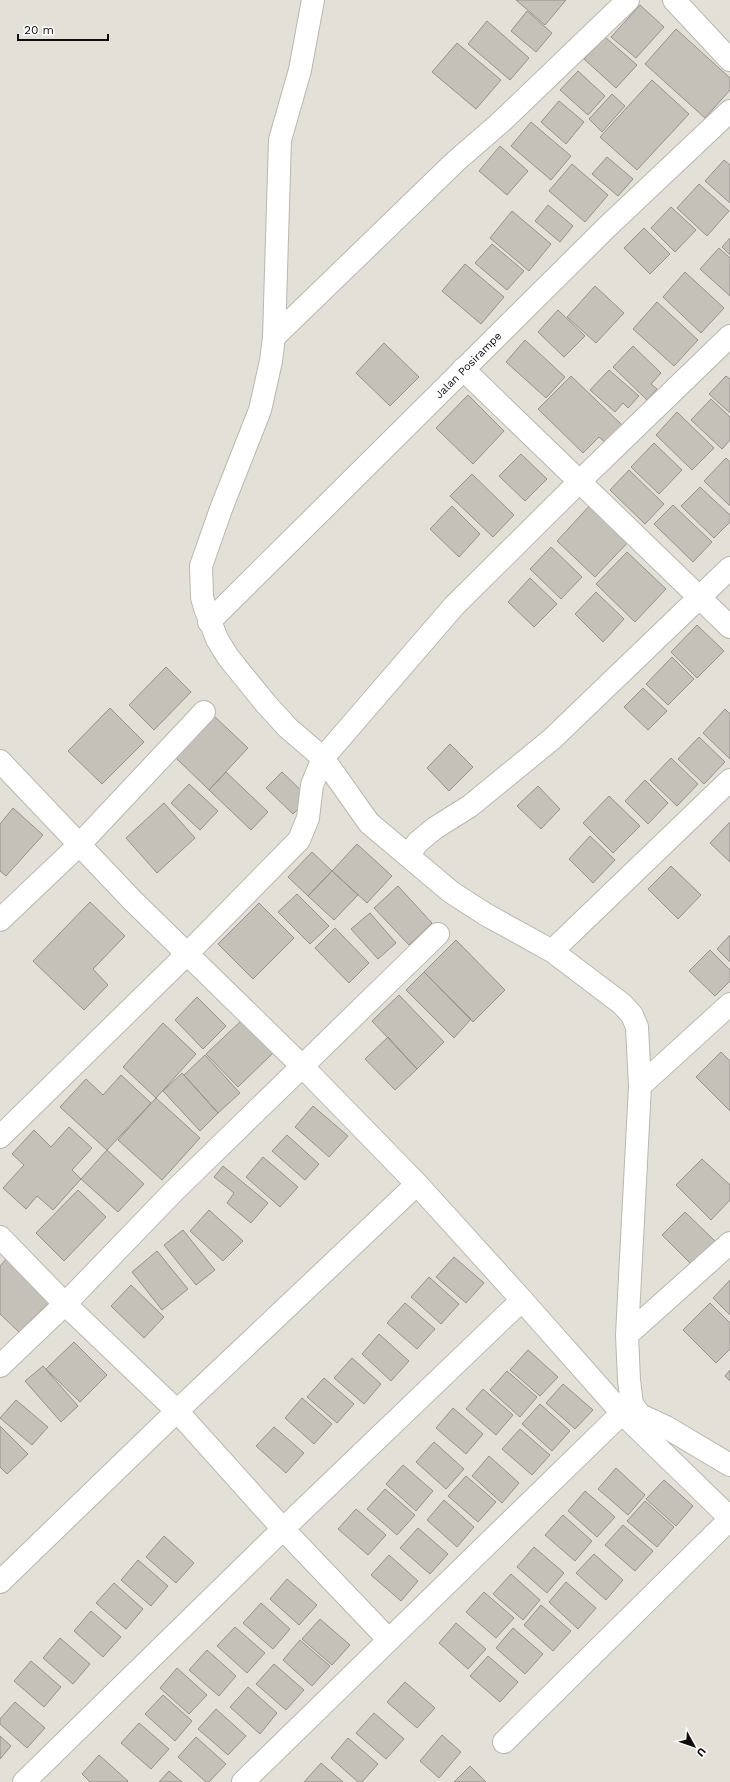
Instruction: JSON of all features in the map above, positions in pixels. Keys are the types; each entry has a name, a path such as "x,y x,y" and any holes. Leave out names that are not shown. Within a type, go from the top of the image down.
{"street":[{"path":"313,0 300,70 280,140 274,337 271,362 260,410 221,509 201,566 202,597 209,622 228,657 266,704 288,728 323,758 369,823 450,892 485,914 552,951 622,1004 632,1014 637,1026 640,1086 627,1335 629,1380 632,1404 640,1415 666,1427 730,1465"},
{"path":"274,337 456,161 512,111 628,0"},
{"path":"674,0 730,60"},
{"name":"Jalan Posirampe","path":"209,622 606,227 730,112"},
{"path":"0,1138 299,840 308,818 312,785 323,758 454,606 579,482 730,336"},
{"path":"463,369 730,627"},
{"path":"408,855 418,842 435,828 470,806 552,739 730,568"},
{"path":"0,920 79,845 204,712"},
{"path":"0,760 79,845 186,954 303,1067 417,1184 622,1413 730,1518 504,1742"},
{"path":"552,951 730,780"},
{"path":"0,1366 65,1304 174,1191 438,934"},
{"path":"640,1086 730,1004"},
{"path":"0,1582 177,1411 417,1184"},
{"path":"0,1237 65,1304 177,1411 283,1529 389,1640"},
{"path":"627,1335 730,1242"},
{"path":"24,1782 283,1529 522,1300"},
{"path":"243,1782 622,1413"}],"building":[{"path":"516,0 566,0 545,25"},
{"path":"640,5 664,27 636,58 611,37"},
{"path":"527,11 552,33 536,52 511,31"},
{"path":"487,21 529,58 510,80 468,44"},
{"path":"676,29 730,78 730,90 705,118 645,64"},
{"path":"605,37 637,65 616,88 584,59"},
{"path":"457,43 501,80 476,109 432,72"},
{"path":"578,71 605,96 588,115 560,90"},
{"path":"652,80 689,114 637,170 600,137"},
{"path":"612,94 625,106 602,132 589,119"},
{"path":"559,101 584,122 566,144 541,122"},
{"path":"531,122 571,156 551,180 511,146"},
{"path":"500,146 528,171 507,195 479,171"},
{"path":"607,157 633,179 618,196 592,174"},
{"path":"724,160 730,165 730,203 705,181"},
{"path":"572,164 608,195 585,222 549,191"},
{"path":"699,184 729,211 707,236 677,208"},
{"path":"548,205 573,226 560,242 535,221"},
{"path":"671,207 696,230 675,252 651,228"},
{"path":"512,211 551,244 529,271 490,238"},
{"path":"644,228 670,254 650,274 624,248"},
{"path":"730,238 730,255 722,247"},
{"path":"492,244 524,271 507,290 475,263"},
{"path":"719,248 730,258 730,296 700,269"},
{"path":"465,264 504,297 481,324 442,291"},
{"path":"685,272 724,308 701,333 663,297"},
{"path":"595,286 624,313 596,343 567,317"},
{"path":"657,302 698,340 674,366 633,329"},
{"path":"558,310 585,336 564,357 538,332"},
{"path":"525,340 565,377 546,398 506,362"},
{"path":"384,343 419,377 390,406 356,373"},
{"path":"633,346 661,373 651,384 657,389 647,400 613,367"},
{"path":"609,370 639,396 628,408 623,403 615,412 590,390"},
{"path":"571,376 623,426 606,443 599,437 583,453 538,409"},
{"path":"726,376 730,379 730,413 709,394"},
{"path":"468,395 504,431 473,464 436,428"},
{"path":"711,399 730,417 730,440 722,449 691,420"},
{"path":"677,412 714,448 692,470 656,435"},
{"path":"654,443 682,470 659,494 631,467"},
{"path":"521,454 547,479 525,501 499,476"},
{"path":"726,458 730,462 730,506 704,481"},
{"path":"629,470 664,504 645,524 610,490"},
{"path":"472,474 514,515 493,537 450,496"},
{"path":"700,487 730,515 730,522 714,538 681,506"},
{"path":"593,502 631,539 595,577 557,541"},
{"path":"673,505 712,542 693,562 654,524"},
{"path":"452,506 480,534 459,557 430,529"},
{"path":"551,547 582,577 561,599 530,569"},
{"path":"627,552 666,589 635,622 596,584"},
{"path":"530,578 557,604 534,627 508,602"},
{"path":"596,592 624,619 603,642 575,614"},
{"path":"697,625 724,651 697,678 671,652"},
{"path":"672,657 694,679 668,705 646,684"},
{"path":"166,667 191,692 154,730 129,705"},
{"path":"643,688 667,711 648,730 624,707"},
{"path":"110,708 144,742 102,784 68,751"},
{"path":"725,709 730,714 730,759 703,733"},
{"path":"214,716 248,748 209,790 175,757"},
{"path":"699,737 725,762 704,784 678,759"},
{"path":"450,744 473,767 449,791 427,768"},
{"path":"671,758 698,784 677,806 650,780"},
{"path":"226,772 268,812 251,830 209,790"},
{"path":"282,772 309,798 293,814 266,788"},
{"path":"645,780 668,803 648,824 625,801"},
{"path":"189,784 218,811 200,830 171,803"},
{"path":"538,786 560,809 541,829 517,806"},
{"path":"609,796 640,826 613,853 583,823"},
{"path":"164,803 195,838 157,873 126,838"},
{"path":"13,808 43,835 6,876 0,871 0,824"},
{"path":"730,822 730,862 710,843"},
{"path":"590,836 615,860 593,883 569,859"},
{"path":"357,844 392,876 367,903 332,871"},
{"path":"312,852 332,871 308,896 288,877"},
{"path":"671,866 701,895 678,919 648,889"},
{"path":"332,871 358,895 334,920 308,896"},
{"path":"398,886 432,923 409,945 374,908"},
{"path":"297,894 329,926 310,944 278,912"},
{"path":"90,902 125,936 93,969 108,985 84,1010 33,961"},
{"path":"259,903 294,938 253,979 218,944"},
{"path":"370,913 396,943 378,959 351,929"},
{"path":"335,928 369,963 349,983 315,948"},
{"path":"730,935 730,962 717,949"},
{"path":"456,940 505,990 473,1022 424,972"},
{"path":"710,950 730,970 730,981 715,996 689,971"},
{"path":"424,972 471,1019 454,1038 406,990"},
{"path":"399,995 444,1042 417,1069 372,1021"},
{"path":"197,997 226,1026 203,1049 175,1020"},
{"path":"241,1021 273,1053 238,1087 206,1054"},
{"path":"163,1023 196,1054 156,1098 123,1067"},
{"path":"388,1037 417,1069 395,1090 365,1059"},
{"path":"721,1052 730,1061 730,1111 696,1077"},
{"path":"205,1055 240,1093 218,1113 184,1075"},
{"path":"182,1073 218,1113 200,1131 163,1091"},
{"path":"121,1075 151,1103 107,1150 60,1107 86,1079 103,1095"},
{"path":"156,1098 200,1138 162,1180 118,1140"},
{"path":"313,1106 348,1136 329,1157 295,1127"},
{"path":"69,1127 92,1148 72,1170 81,1179 53,1210 37,1196 26,1209 3,1188 24,1165 12,1154 34,1130 51,1147"},
{"path":"287,1135 319,1164 305,1180 272,1151"},
{"path":"107,1150 144,1184 118,1212 81,1179"},
{"path":"263,1157 298,1187 280,1207 246,1177"},
{"path":"702,1159 730,1185 730,1200 711,1220 676,1185"},
{"path":"223,1166 268,1203 251,1223 227,1203 234,1193 214,1177"},
{"path":"78,1190 106,1217 64,1261 36,1233"},
{"path":"209,1210 243,1241 223,1261 190,1231"},
{"path":"685,1212 716,1242 693,1266 662,1235"},
{"path":"183,1230 215,1270 196,1285 164,1245"},
{"path":"157,1251 188,1289 162,1310 132,1272"},
{"path":"454,1257 484,1283 466,1303 436,1277"},
{"path":"7,1258 51,1301 19,1332 0,1314 0,1266"},
{"path":"429,1277 459,1304 441,1324 411,1297"},
{"path":"730,1280 730,1315 713,1298"},
{"path":"131,1285 164,1317 144,1338 111,1306"},
{"path":"405,1303 435,1329 417,1349 387,1323"},
{"path":"710,1303 730,1323 730,1349 716,1363 683,1330"},
{"path":"379,1334 409,1361 391,1381 362,1354"},
{"path":"74,1342 107,1375 80,1402 46,1369"},
{"path":"528,1350 558,1377 540,1396 510,1370"},
{"path":"352,1358 381,1384 364,1404 334,1378"},
{"path":"43,1366 78,1406 61,1422 25,1381"},
{"path":"730,1370 730,1381 725,1376"},
{"path":"507,1371 537,1397 520,1417 490,1390"},
{"path":"324,1378 354,1404 337,1423 307,1397"},
{"path":"563,1384 593,1410 575,1429 546,1403"},
{"path":"483,1389 513,1415 496,1435 466,1409"},
{"path":"302,1398 332,1424 314,1444 285,1418"},
{"path":"16,1400 48,1427 32,1445 0,1418"},
{"path":"540,1404 570,1431 552,1451 522,1424"},
{"path":"453,1408 483,1434 466,1454 436,1428"},
{"path":"0,1426 28,1454 7,1474 0,1467"},
{"path":"274,1427 304,1453 286,1473 256,1446"},
{"path":"520,1429 550,1455 532,1475 502,1449"},
{"path":"434,1442 464,1469 446,1489 416,1462"},
{"path":"489,1456 519,1483 502,1503 472,1476"},
{"path":"403,1465 433,1491 416,1511 386,1484"},
{"path":"616,1468 645,1495 628,1515 598,1489"},
{"path":"466,1476 496,1502 478,1522 448,1496"},
{"path":"664,1480 693,1506 676,1526 646,1499"},
{"path":"385,1489 415,1515 397,1535 367,1509"},
{"path":"585,1491 615,1517 597,1537 568,1511"},
{"path":"444,1500 474,1527 457,1547 427,1520"},
{"path":"645,1501 674,1527 657,1547 627,1521"},
{"path":"356,1509 386,1535 368,1555 338,1529"},
{"path":"563,1515 592,1541 575,1561 545,1535"},
{"path":"623,1525 653,1551 635,1571 605,1545"},
{"path":"418,1528 448,1554 430,1574 400,1548"},
{"path":"164,1536 194,1563 176,1583 146,1557"},
{"path":"534,1547 564,1573 547,1593 517,1567"},
{"path":"594,1554 623,1580 606,1600 576,1573"},
{"path":"389,1555 418,1581 401,1601 371,1575"},
{"path":"138,1560 168,1586 151,1606 121,1580"},
{"path":"511,1574 540,1600 523,1620 493,1594"},
{"path":"287,1579 317,1605 299,1625 270,1599"},
{"path":"566,1582 596,1608 578,1629 549,1602"},
{"path":"114,1583 143,1609 126,1629 96,1603"},
{"path":"484,1592 514,1618 496,1638 466,1612"},
{"path":"261,1603 290,1629 273,1649 243,1623"},
{"path":"541,1605 571,1631 553,1651 524,1625"},
{"path":"91,1611 121,1637 103,1657 74,1631"},
{"path":"320,1619 350,1645 332,1665 302,1639"},
{"path":"456,1623 486,1649 468,1669 439,1643"},
{"path":"235,1627 265,1653 247,1673 217,1646"},
{"path":"513,1628 543,1654 525,1674 496,1648"},
{"path":"60,1638 90,1664 73,1684 43,1658"},
{"path":"300,1640 330,1666 312,1686 283,1660"},
{"path":"207,1650 236,1676 219,1696 189,1670"},
{"path":"488,1656 518,1682 500,1702 470,1676"},
{"path":"31,1661 61,1687 44,1707 14,1681"},
{"path":"274,1664 304,1690 286,1710 256,1684"},
{"path":"177,1668 207,1695 189,1714 160,1688"},
{"path":"405,1682 435,1708 417,1728 387,1702"},
{"path":"248,1687 277,1713 260,1734 230,1707"},
{"path":"163,1695 192,1721 175,1741 145,1714"},
{"path":"15,1702 45,1728 27,1748 0,1724 0,1719"},
{"path":"216,1709 246,1736 228,1755 198,1729"},
{"path":"374,1713 404,1739 386,1759 356,1733"},
{"path":"139,1723 169,1749 151,1769 121,1743"},
{"path":"442,1735 461,1752 439,1778 420,1761"},
{"path":"0,1736 11,1746 0,1759"},
{"path":"196,1737 226,1764 209,1782 206,1782 178,1757"},
{"path":"348,1738 378,1764 362,1782 358,1782 331,1758"},
{"path":"99,1755 128,1781 90,1782 82,1774"},
{"path":"321,1763 343,1782 304,1782"},
{"path":"470,1766 486,1782 454,1782"},
{"path":"169,1771 182,1782 159,1782"}]}
